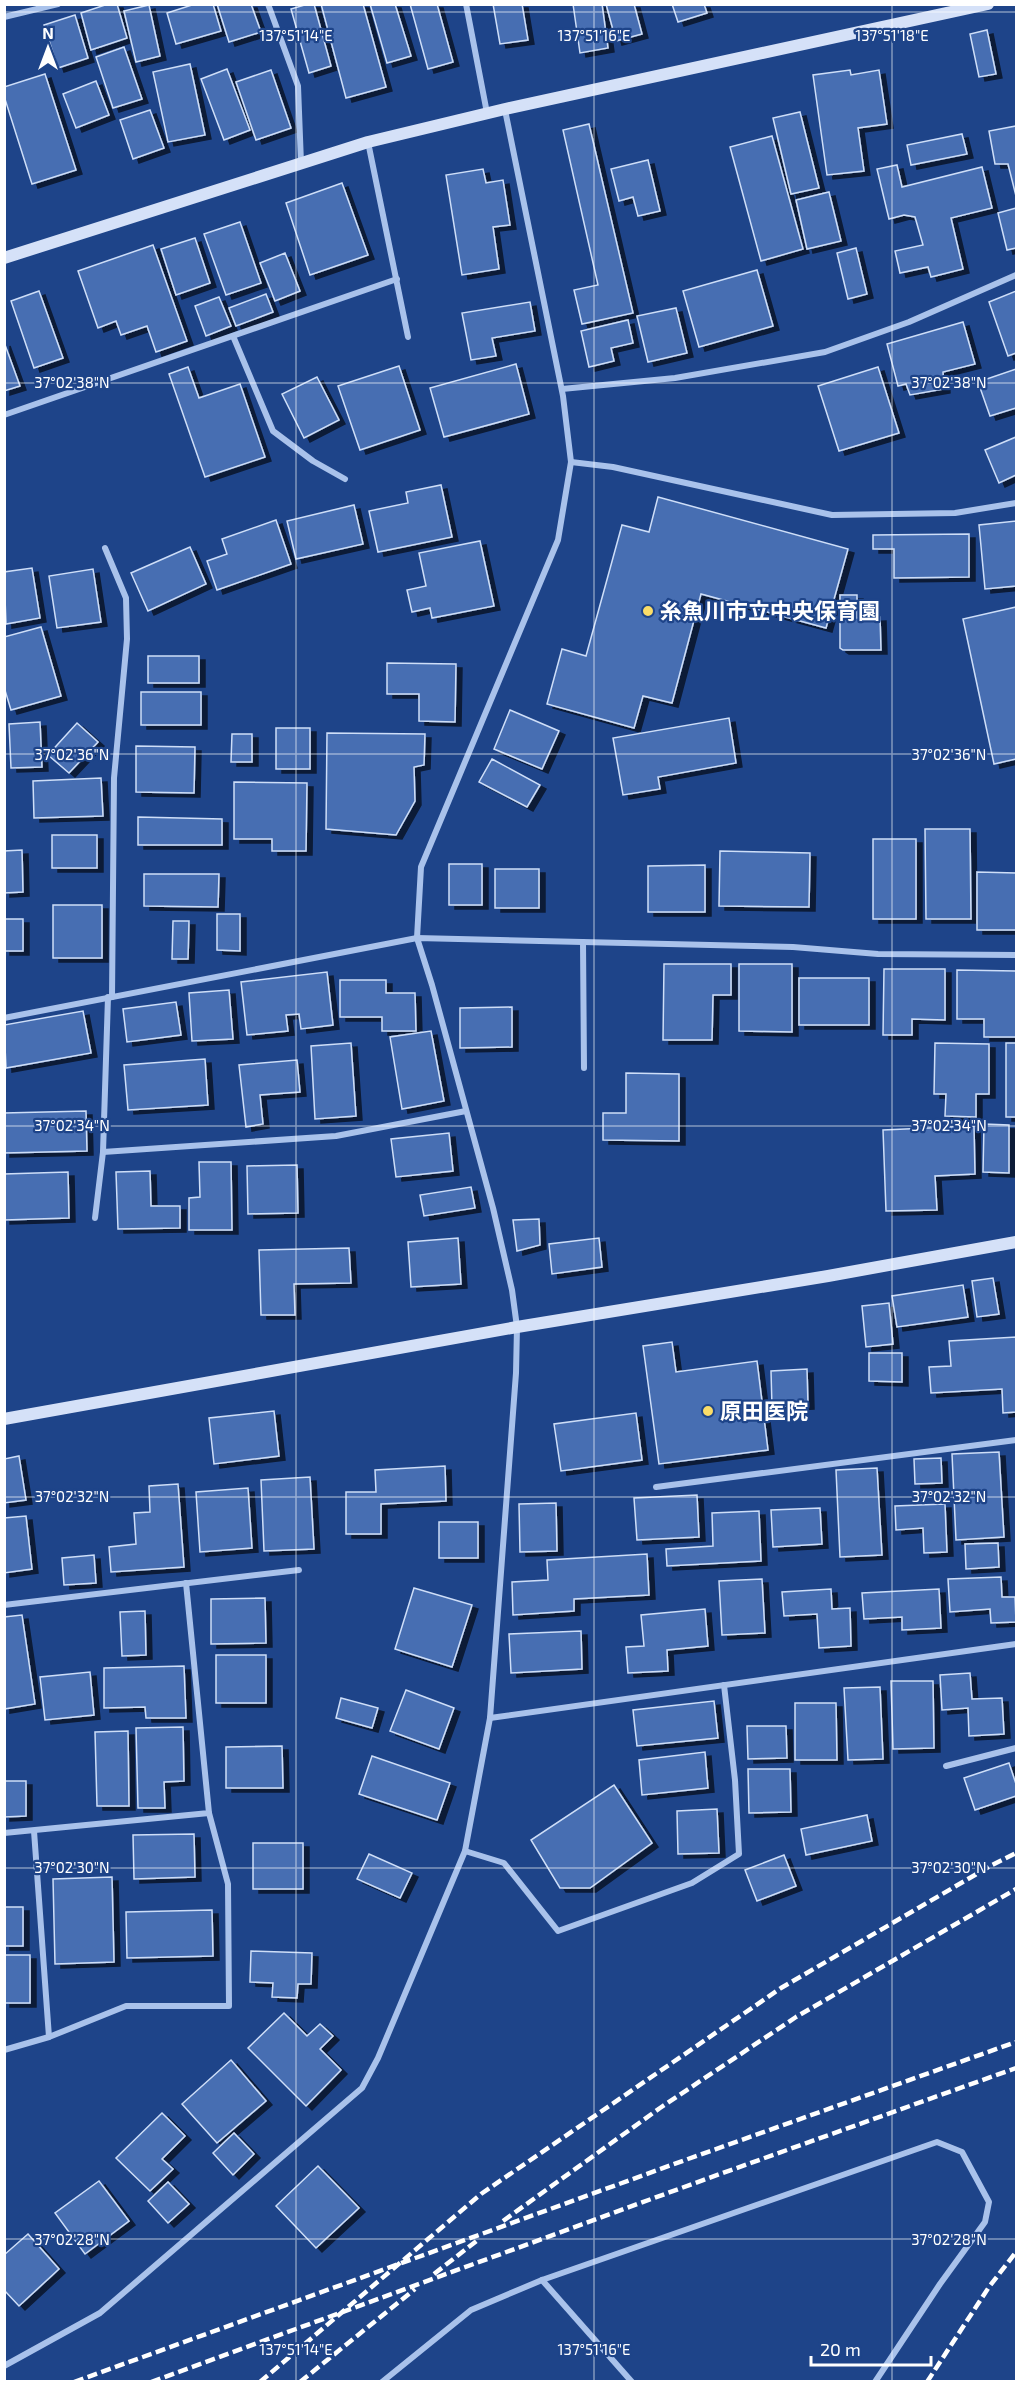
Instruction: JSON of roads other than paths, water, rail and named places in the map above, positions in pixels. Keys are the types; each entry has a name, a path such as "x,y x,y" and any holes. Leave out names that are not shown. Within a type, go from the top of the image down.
{"street":[{"path":"268,4 298,86 301,163"},
{"path":"466,4 487,113"},
{"path":"4,258 368,142 487,113 988,4"},
{"path":"4,17 57,5"},
{"path":"4,2366 100,2313 362,2088 378,2058 465,1851 490,1718 516,1373 517,1327 507,1267 417,938 421,867 558,540 571,462 570,436 562,389 505,109"},
{"path":"368,142 408,337"},
{"path":"562,389 675,378 825,352 909,322 1017,275"},
{"path":"4,415 397,279"},
{"path":"233,336 273,431 313,461 345,479"},
{"path":"571,462 613,467 832,515 955,513 1017,503"},
{"path":"95,1218 102,1152 110,997 114,778 127,639 126,598 105,548"},
{"path":"4,1018 417,938 793,947 878,954 1017,955"},
{"path":"583,942 584,1068"},
{"path":"102,1152 336,1136 466,1111"},
{"path":"4,1419 517,1327 828,1276 1017,1242"},
{"path":"656,1487 1017,1440"},
{"path":"4,1605 299,1570"},
{"path":"4,2050 50,2037 126,2006 230,2006 228,1884 209,1813 186,1583"},
{"path":"490,1718 1017,1644"},
{"path":"465,1851 504,1863 558,1931 692,1883 730,1860 739,1854 735,1780 724,1685"},
{"path":"946,1766 1017,1748"},
{"path":"4,1833 209,1813"},
{"path":"34,1830 50,2037"},
{"path":"382,2382 471,2310 542,2280 937,2142 962,2152 988,2202 985,2222 875,2382"},
{"path":"542,2280 632,2382"}],"railway":[{"path":"260,2382 481,2194 781,1988 1016,1853"},
{"path":"503,2221 660,2108 796,2017 1016,1889"},
{"path":"74,2382 1016,2042"},
{"path":"151,2382 1016,2068"},
{"path":"434,2274 479,2239"},
{"path":"927,2382 989,2287 1016,2252"},
{"path":"300,2382 415,2289"}],"place":[{"name":"糸魚川市立中央保育園","path":"648,611"},
{"name":"原田医院","path":"708,1411"}]}
